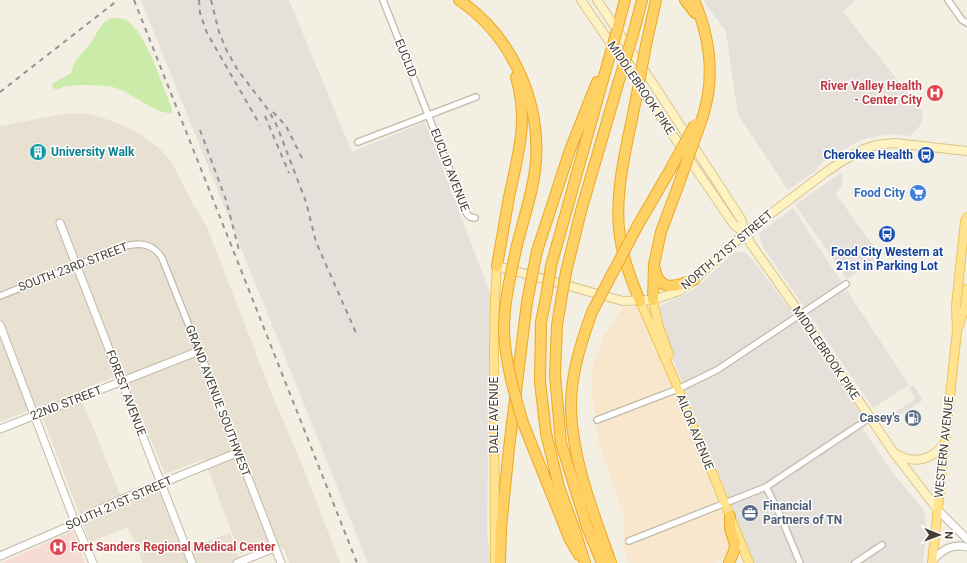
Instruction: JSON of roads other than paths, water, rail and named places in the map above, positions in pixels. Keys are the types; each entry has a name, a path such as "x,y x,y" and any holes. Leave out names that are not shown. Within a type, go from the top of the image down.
{"highway":[{"path":"459,0 479,15 505,47 524,81 534,118 536,141 533,179 509,280 504,330 509,373 523,422 570,540 584,563"},
{"path":"584,563 576,534 559,487 546,433 540,382 541,322 551,266 625,0"},
{"path":"602,563 587,527 561,443 555,375 557,325 566,272 581,211 642,0"},
{"path":"640,301 628,273 620,237 618,209 623,169 656,0"},
{"path":"686,0 701,21"},
{"path":"653,300 654,264 661,232 708,98 710,57 694,0"},
{"path":"497,266 519,152 522,123 522,103 519,88 505,47"},
{"path":"500,563 501,528 522,333 537,251 570,150 607,61"},
{"path":"611,563 583,479 573,436 571,409 574,374 580,345 592,312 638,225 702,114"},
{"path":"654,264 656,275 660,281 668,286 675,286 694,280"},
{"path":"729,563 735,544 730,529 730,516"}],"main road":[{"name":"MIDDLEBROOK PIKE","path":"581,0 734,225 745,233"},
{"name":"MIDDLEBROOK PIKE","path":"597,0 742,219 745,233 751,244 894,453 938,510"},
{"name":"NORTH 21ST STREET","path":"497,266 622,301 653,300 679,291 694,280 745,233 826,172 864,149 876,145 894,143 967,151"},
{"name":"WESTERN AVENUE","path":"932,562 957,331 956,306 965,221 967,217"},
{"name":"DALE AVENUE","path":"495,563 494,350 497,266"},
{"name":"WESTERN AVENUE","path":"957,331 965,306 967,289"},
{"path":"653,300 658,324 673,367 676,385"},
{"name":"AILOR AVENUE","path":"640,301 749,563"},
{"path":"894,453 908,460 920,460 934,454 945,442"}],"street":[{"name":"EUCLID","path":"383,0 429,116"},
{"path":"948,0 962,20 967,23"},
{"path":"358,142 476,97"},
{"name":"EUCLID AVENUE","path":"429,116 467,214 470,217 475,218"},
{"name":"FOREST AVENUE","path":"60,223 192,563"},
{"name":"SOUTH 23RD STREET","path":"0,296 125,246 134,244 147,245"},
{"name":"GRAND AVENUE SOUTHWEST","path":"147,245 153,247 162,258 239,452 274,548 281,563"},
{"path":"597,420 676,385 716,370 846,284"},
{"path":"0,325 93,563"},
{"name":"22ND STREET","path":"0,429 198,351"},
{"path":"629,541 766,487 870,418"},
{"name":"SOUTH 21ST STREET","path":"0,556 72,525 76,521 120,500 239,452"},
{"path":"766,487 780,515 800,563"},
{"path":"938,510 967,539"},
{"path":"855,563 882,545"},
{"path":"932,562 938,554 949,547 959,545 967,547"},
{"path":"237,563 274,548"}],"railway":[{"path":"0,92 118,0"},
{"path":"134,0 357,563"},
{"path":"199,0 200,13 207,33 260,125"},
{"path":"211,0 219,32 226,49 237,69 269,111 277,126 306,202 316,242 357,335"},
{"path":"273,112 286,126 303,160"},
{"path":"265,116 289,173"},
{"path":"200,130 226,200 239,250"}],"place":[{"name":"River Valley Health - Center City","path":"935,93"},
{"name":"University Walk","path":"38,152"},
{"name":"Cherokee Health","path":"926,155"},
{"name":"Food City","path":"918,193"},
{"name":"Food City Western at 21st in Parking Lot","path":"887,234"},
{"name":"Casey's","path":"913,418"},
{"name":"Financial Partners of TN","path":"750,513"},
{"name":"Fort Sanders Regional Medical Center","path":"58,547"}]}
